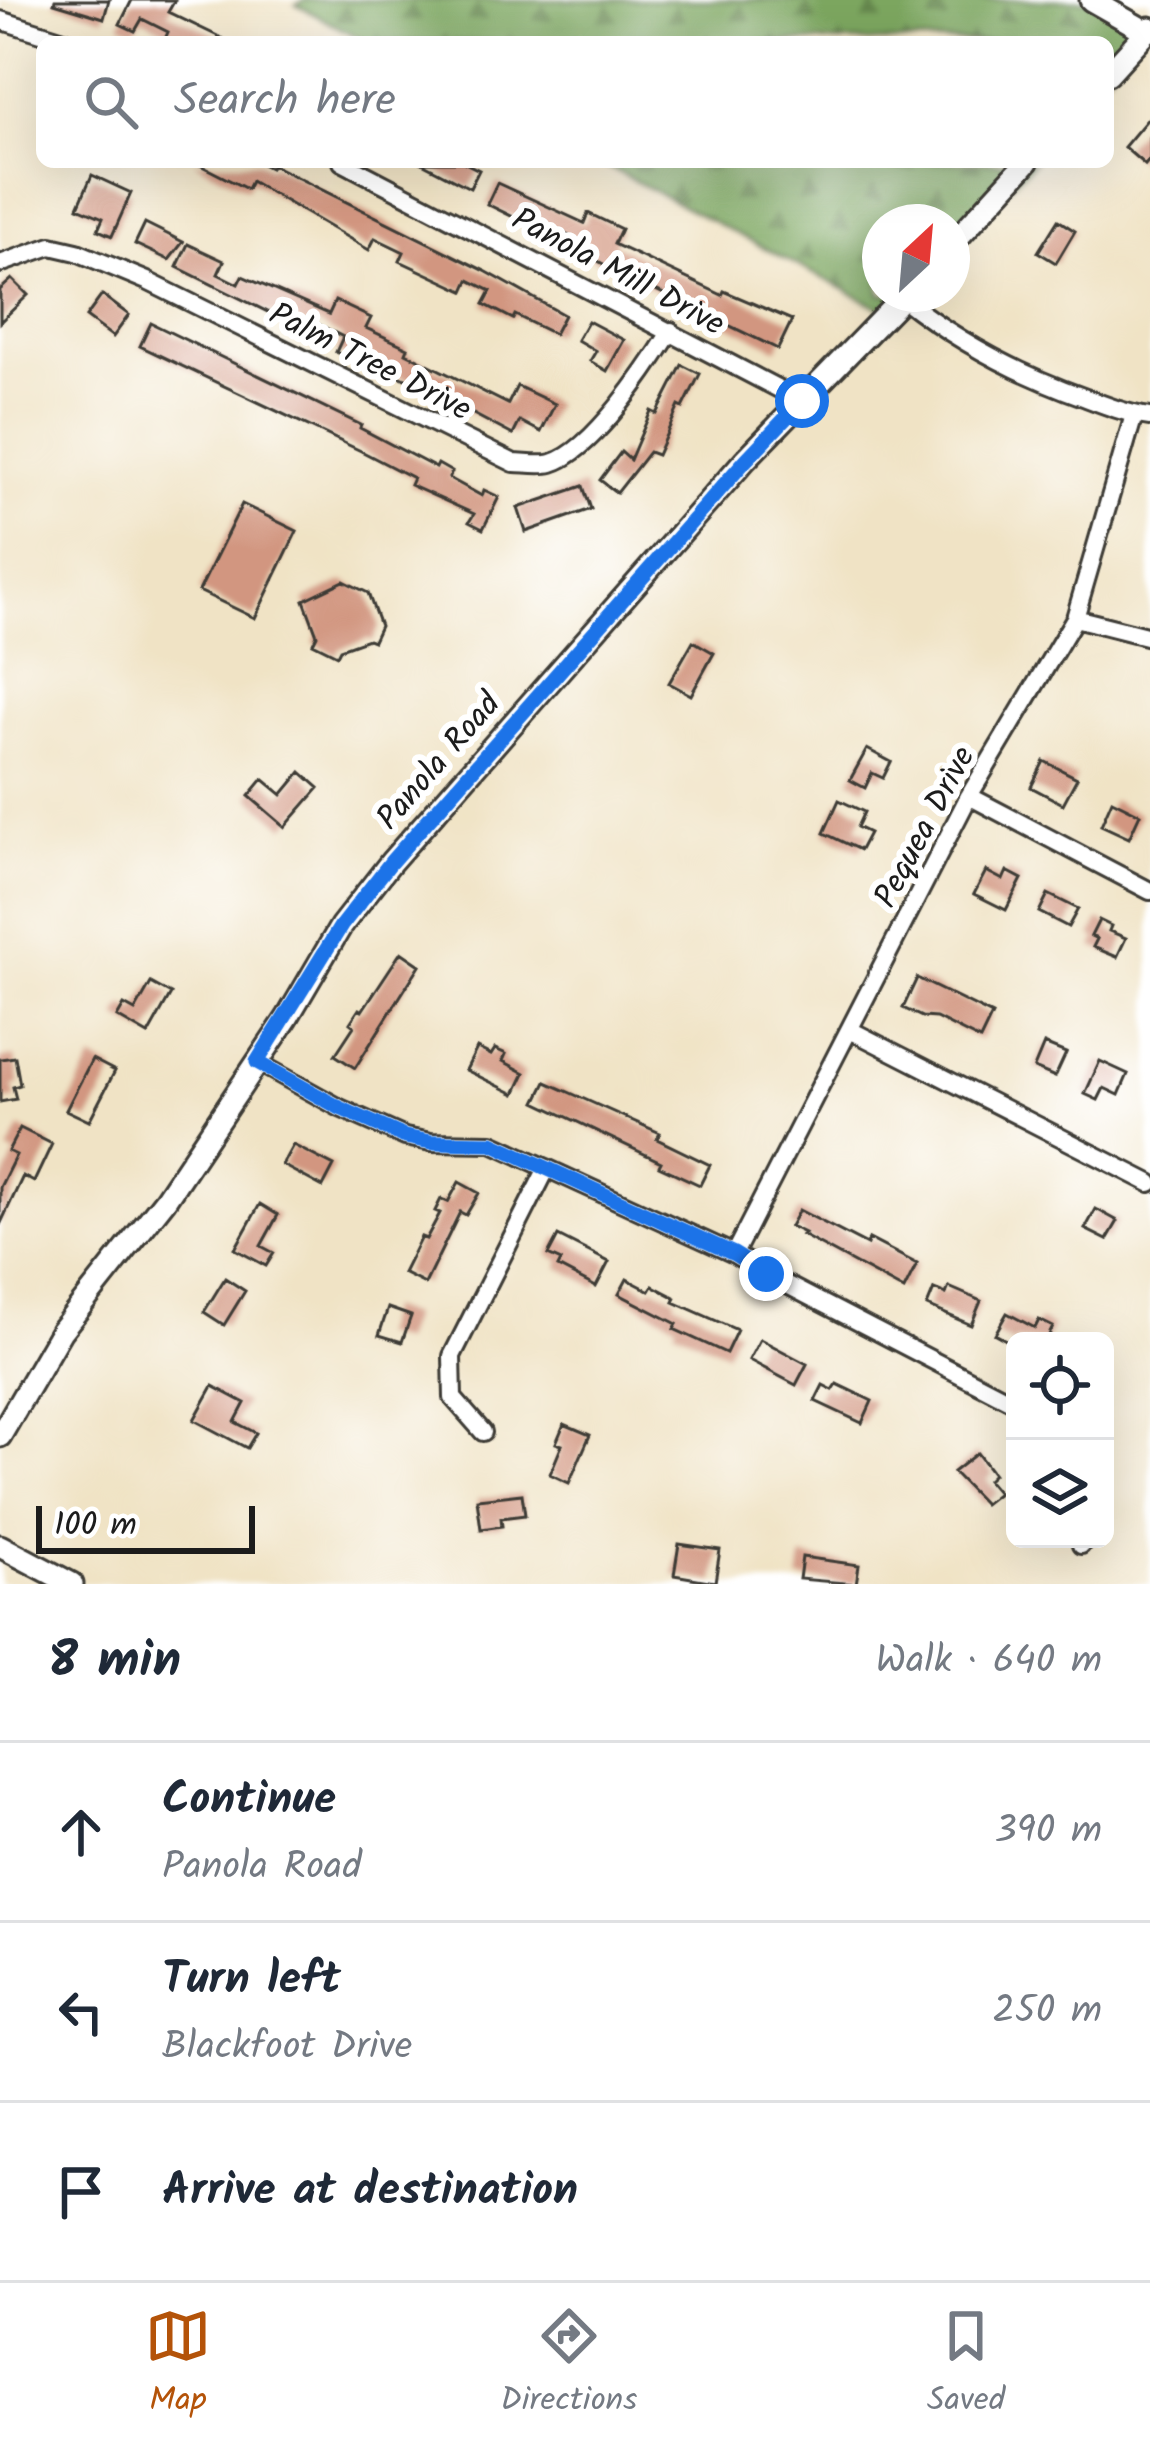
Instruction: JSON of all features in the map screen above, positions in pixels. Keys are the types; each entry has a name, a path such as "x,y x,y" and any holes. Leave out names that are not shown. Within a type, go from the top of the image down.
{"main road":[{"path":"1091,0 1149,30 1114,68"},
{"path":"970,224 1022,168"},
{"name":"Panola Road","path":"0,1436 62,1330 165,1200 341,926 391,862 746,460 888,312"},
{"path":"0,1546 72,1584"}],"street":[{"path":"0,20 51,36"},
{"name":"Panola Mill Drive","path":"354,168 802,401"},
{"name":"Palm Tree Drive","path":"0,264 51,246 76,252 147,281 514,463 554,463 603,424 643,377 671,331"},
{"path":"922,312 995,361 1142,416"},
{"name":"Pequea Drive","path":"734,1254 969,796 1075,618 1142,416"},
{"path":"1075,618 1150,637"},
{"path":"969,796 1150,892"},
{"path":"852,1031 1150,1183"},
{"path":"257,1062 405,1137 492,1143 734,1254 1006,1398"},
{"path":"483,1432 453,1398 452,1356 547,1168"}],"green space":[{"path":"305,0 1113,0 1150,17 1150,24 1114,67 1114,36 355,36 296,5"},
{"path":"610,168 1028,168 970,226 970,204 862,204 862,299"}],"building":[{"path":"55,0 109,0 104,18"},
{"path":"132,0 175,0 168,12 218,36 166,36 168,32 142,19 135,31 120,24"},
{"path":"1150,116 1150,159 1145,165 1124,147"},
{"path":"206,168 278,168 564,315 554,334 515,315 513,319 484,304 491,291 469,280 464,291 400,261 404,252 375,238 369,250 251,181 247,189"},
{"path":"432,168 479,170 470,188"},
{"path":"92,175 131,193 112,236 98,230 103,218 78,207"},
{"path":"497,183 584,223 588,213 621,229 614,244 722,295 724,291 792,320 778,349 616,271 589,256 593,248 561,232 558,239 487,204"},
{"path":"1058,220 1075,231 1056,263 1038,252"},
{"path":"145,223 183,242 169,260 135,244"},
{"path":"188,244 224,261 218,274 238,284 242,276 329,314 335,301 371,318 366,328 508,404 517,386 555,404 541,432 520,421 513,435 462,408 464,404 380,368 383,362 356,349 351,359 336,352 343,337 312,321 309,327 294,320 292,324 177,267"},
{"path":"12,279 28,295 0,322 0,290"},
{"path":"102,295 129,315 113,337 86,317"},
{"path":"588,321 624,340 607,371 590,361 596,351 577,340"},
{"path":"151,323 361,425 436,468 438,464 452,472 449,478 482,496 484,490 499,497 483,529 469,522 474,514 410,485 413,478 140,346"},
{"path":"682,365 700,374 683,408 679,406 657,455 649,452 617,493 600,480 621,452 630,460 651,411 657,414"},
{"path":"583,486 591,509 526,532 518,508"},
{"path":"242,504 297,531 255,618 199,591"},
{"path":"344,581 368,593 380,626 373,641 340,649 337,655 313,643 317,635 304,600"},
{"path":"693,641 714,653 691,695 669,683"},
{"path":"867,749 891,762 883,778 872,773 865,788 850,780"},
{"path":"1044,761 1077,778 1063,804 1031,787"},
{"path":"301,772 319,788 285,827 249,796 263,779 282,795"},
{"path":"839,800 864,812 857,827 869,833 860,850 824,833"},
{"path":"1112,800 1140,814 1129,838 1101,825"},
{"path":"986,871 1003,880 1007,871 1022,879 1006,910 974,894"},
{"path":"1048,894 1078,909 1068,927 1039,912"},
{"path":"1099,920 1111,926 1109,931 1126,938 1117,957 1093,947 1097,939 1091,936"},
{"path":"401,952 420,965 355,1068 335,1055 354,1026 350,1023"},
{"path":"917,978 992,1015 980,1040 903,1008"},
{"path":"151,983 171,994 148,1035 117,1017 124,1005 135,1011"},
{"path":"1044,1044 1066,1053 1055,1077 1034,1068"},
{"path":"477,1048 491,1055 495,1049 506,1054 503,1061 525,1073 515,1094 466,1070"},
{"path":"15,1057 20,1085 13,1087 16,1099 0,1102 0,1059"},
{"path":"92,1059 115,1071 89,1121 66,1110"},
{"path":"1100,1061 1128,1074 1119,1095 1104,1088 1098,1100 1085,1094"},
{"path":"546,1082 660,1133 657,1139 710,1165 700,1185 536,1102"},
{"path":"20,1128 52,1144 34,1182 23,1176 0,1225 0,1187 16,1155 8,1151"},
{"path":"293,1145 334,1166 323,1187 282,1165"},
{"path":"459,1182 479,1193 466,1215 460,1212 425,1284 403,1273 440,1213 435,1211 441,1199 448,1202"},
{"path":"260,1204 278,1215 261,1246 274,1253 266,1266 235,1249"},
{"path":"1096,1209 1118,1221 1107,1240 1085,1229"},
{"path":"799,1210 917,1264 904,1290 790,1226"},
{"path":"558,1236 609,1262 596,1287 558,1267 561,1261 548,1255"},
{"path":"225,1278 245,1291 224,1325 204,1312"},
{"path":"627,1279 650,1291 653,1286 676,1298 674,1302 737,1330 726,1353 674,1329 677,1324 619,1294"},
{"path":"949,1287 981,1301 971,1325 927,1306 934,1289 946,1294"},
{"path":"388,1308 411,1316 402,1342 379,1335"},
{"path":"1007,1313 1035,1328 1039,1320 1053,1327 1050,1332 1006,1332 1006,1340 995,1334"},
{"path":"760,1339 807,1364 796,1385 749,1360"},
{"path":"837,1384 872,1401 862,1423 815,1401 823,1385 833,1390"},
{"path":"213,1386 245,1403 235,1422 256,1433 247,1448 194,1420"},
{"path":"564,1424 590,1435 569,1483 550,1474 562,1445 556,1443"},
{"path":"977,1453 993,1474 987,1480 998,1493 984,1504 953,1472"},
{"path":"522,1494 525,1515 501,1518 502,1526 481,1529 477,1499"},
{"path":"679,1544 720,1550 715,1582 674,1575"},
{"path":"802,1557 859,1565 856,1584 799,1579"}],"route":[{"path":"766,1274 734,1254 492,1143 405,1137 257,1062 341,926 391,862 802,401"}]}
